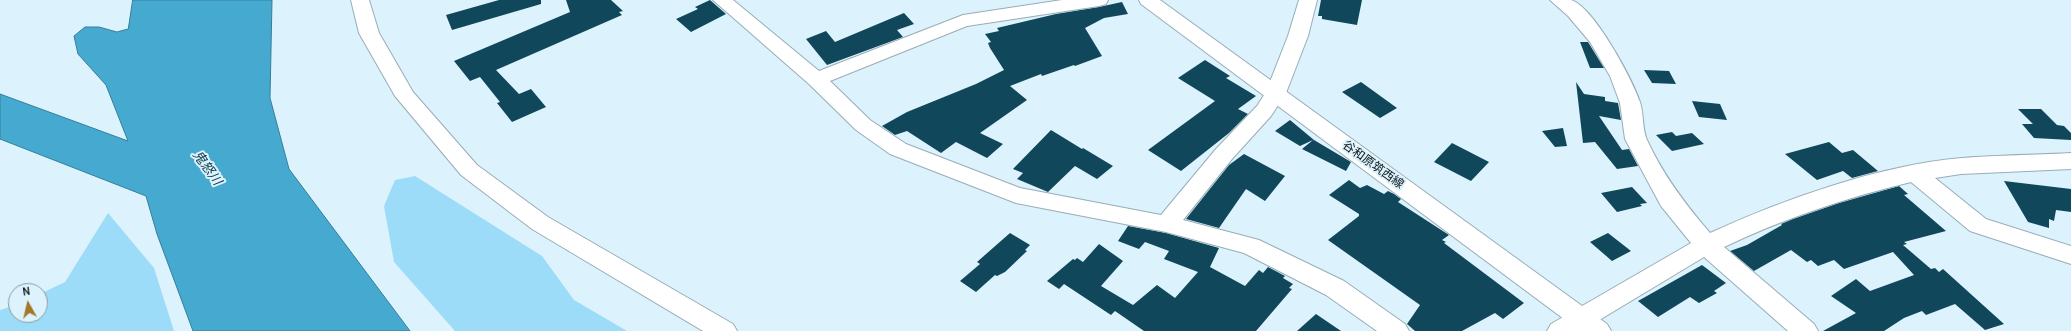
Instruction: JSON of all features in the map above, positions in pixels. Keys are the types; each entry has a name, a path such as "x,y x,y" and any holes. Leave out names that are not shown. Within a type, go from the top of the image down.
{"street":[{"path":"360,0 369,33 405,96 469,170 540,223 724,331"},
{"path":"722,0 816,79 863,126 898,149 1016,195 1166,224 1251,246 1335,288 1396,331"},
{"path":"816,79 963,21 1099,0"},
{"name":"谷和原筑西線","path":"1148,0 1590,325"},
{"path":"1166,224 1224,154 1264,111 1276,93 1298,36 1308,0"},
{"path":"1559,0 1575,12 1593,34 1620,76 1630,103 1636,139 1669,200 1706,245 1805,331"},
{"path":"1560,331 1590,325 1706,245 1758,222 1846,190 1915,173 1961,166 2071,161"},
{"path":"1915,173 1978,225 2071,254"}],"shaded area":[{"path":"415,176 542,256 574,300 627,331 455,331 394,262 384,206 395,180"},
{"path":"108,213 154,268 174,331 0,331 0,310 8,308 8,323 48,323 48,290 65,282"}],"water":[{"name":"鬼怒川","path":"133,0 272,0 270,98 289,169 410,331 193,331 157,234 146,196 0,139 0,94 128,141 106,85 78,54 74,36 85,27 99,27 117,32 128,29"}],"building":[{"path":"499,0 541,0 541,4 452,30 446,15"},
{"path":"566,0 611,0 623,11 619,12 622,15 496,70 519,94 531,89 546,107 512,122 497,103 500,102 480,77 470,81 454,61 570,12"},
{"path":"710,0 726,14 691,32 676,19 698,9 695,7"},
{"path":"1321,0 1362,0 1357,25 1322,19 1322,16 1318,16"},
{"path":"1122,2 1128,14 1104,18 1085,28 1102,56 1042,76 1041,74 1010,86 1027,100 980,133 1003,144 987,158 956,142 941,153 907,131 895,135 882,126 907,112 976,84 1004,70 990,48 988,43 991,42 985,34 999,31 997,28 1056,14"},
{"path":"904,13 914,24 897,30 903,37 827,65 806,39 826,31 835,42"},
{"path":"1580,42 1588,42 1604,68 1590,68"},
{"path":"1205,60 1230,76 1226,78 1256,96 1238,109 1248,114 1229,133 1181,171 1148,150 1215,101 1178,78"},
{"path":"1644,70 1669,71 1676,84 1652,83"},
{"path":"1361,82 1397,108 1380,118 1342,92"},
{"path":"1576,82 1584,94 1605,97 1605,101 1618,103 1621,120 1599,116 1622,150 1629,149 1638,166 1617,169 1595,142 1583,143"},
{"path":"1692,101 1720,104 1727,120 1699,117"},
{"path":"2018,109 2041,109 2057,125 2064,126 2071,133 2071,140 2034,138 2022,124 2033,124"},
{"path":"1290,120 1314,140 1351,162 1346,171 1302,149 1313,140 1300,146 1275,131"},
{"path":"1563,128 1567,146 1555,147 1542,131"},
{"path":"1051,130 1113,166 1097,179 1075,166 1048,192 1017,179 1023,173 1013,169"},
{"path":"1672,132 1676,136 1692,133 1704,144 1672,151 1656,135"},
{"path":"1829,142 1842,153 1853,150 1878,171 1852,178 1843,171 1817,180 1785,154"},
{"path":"1452,143 1489,162 1471,181 1434,162"},
{"path":"1244,154 1285,176 1265,201 1246,189 1219,228 1186,219 1229,165"},
{"path":"1349,180 1360,188 1367,185 1384,194 1388,191 1394,194 1401,199 1398,202 1449,235 1442,240 1446,242 1444,243 1524,303 1503,319 1495,313 1462,331 1415,331 1407,324 1420,305 1328,240 1359,216 1359,214 1329,195"},
{"path":"2004,181 2071,189 2071,212 2056,210 2054,221 2049,219 2049,228 2028,222"},
{"path":"1899,186 1908,194 1904,195 1946,231 1904,242 1907,244 1903,245 1931,269 1935,268 1939,272 1943,269 2004,324 1985,330 1955,304 1926,315 1922,311 1904,318 1884,331 1823,331 1856,313 1831,296 1856,279 1870,291 1914,275 1893,252 1844,269 1834,260 1818,266 1811,260 1807,262 1791,250 1754,271 1730,251 1747,245 1782,225 1781,224 1793,219 1839,203"},
{"path":"1632,187 1647,203 1640,204 1642,206 1617,212 1601,193"},
{"path":"1128,226 1166,233 1219,248 1210,267 1245,286 1259,270 1263,273 1268,267 1285,276 1283,278 1293,284 1289,288 1292,289 1256,331 1144,331 1115,311 1111,315 1064,284 1059,289 1047,281 1073,259 1075,260 1077,258 1083,262 1099,244 1123,261 1101,286 1133,305 1157,285 1175,298 1198,272 1164,259 1169,251 1145,242 1139,249 1118,241"},
{"path":"1010,233 1030,245 1025,250 1027,251 1005,272 997,276 995,275 976,292 960,281 980,264 977,262"},
{"path":"1608,233 1631,251 1612,261 1590,242"},
{"path":"1702,265 1726,283 1714,291 1717,293 1699,303 1690,297 1658,317 1638,301"},
{"path":"1316,314 1341,331 1297,331"}]}
